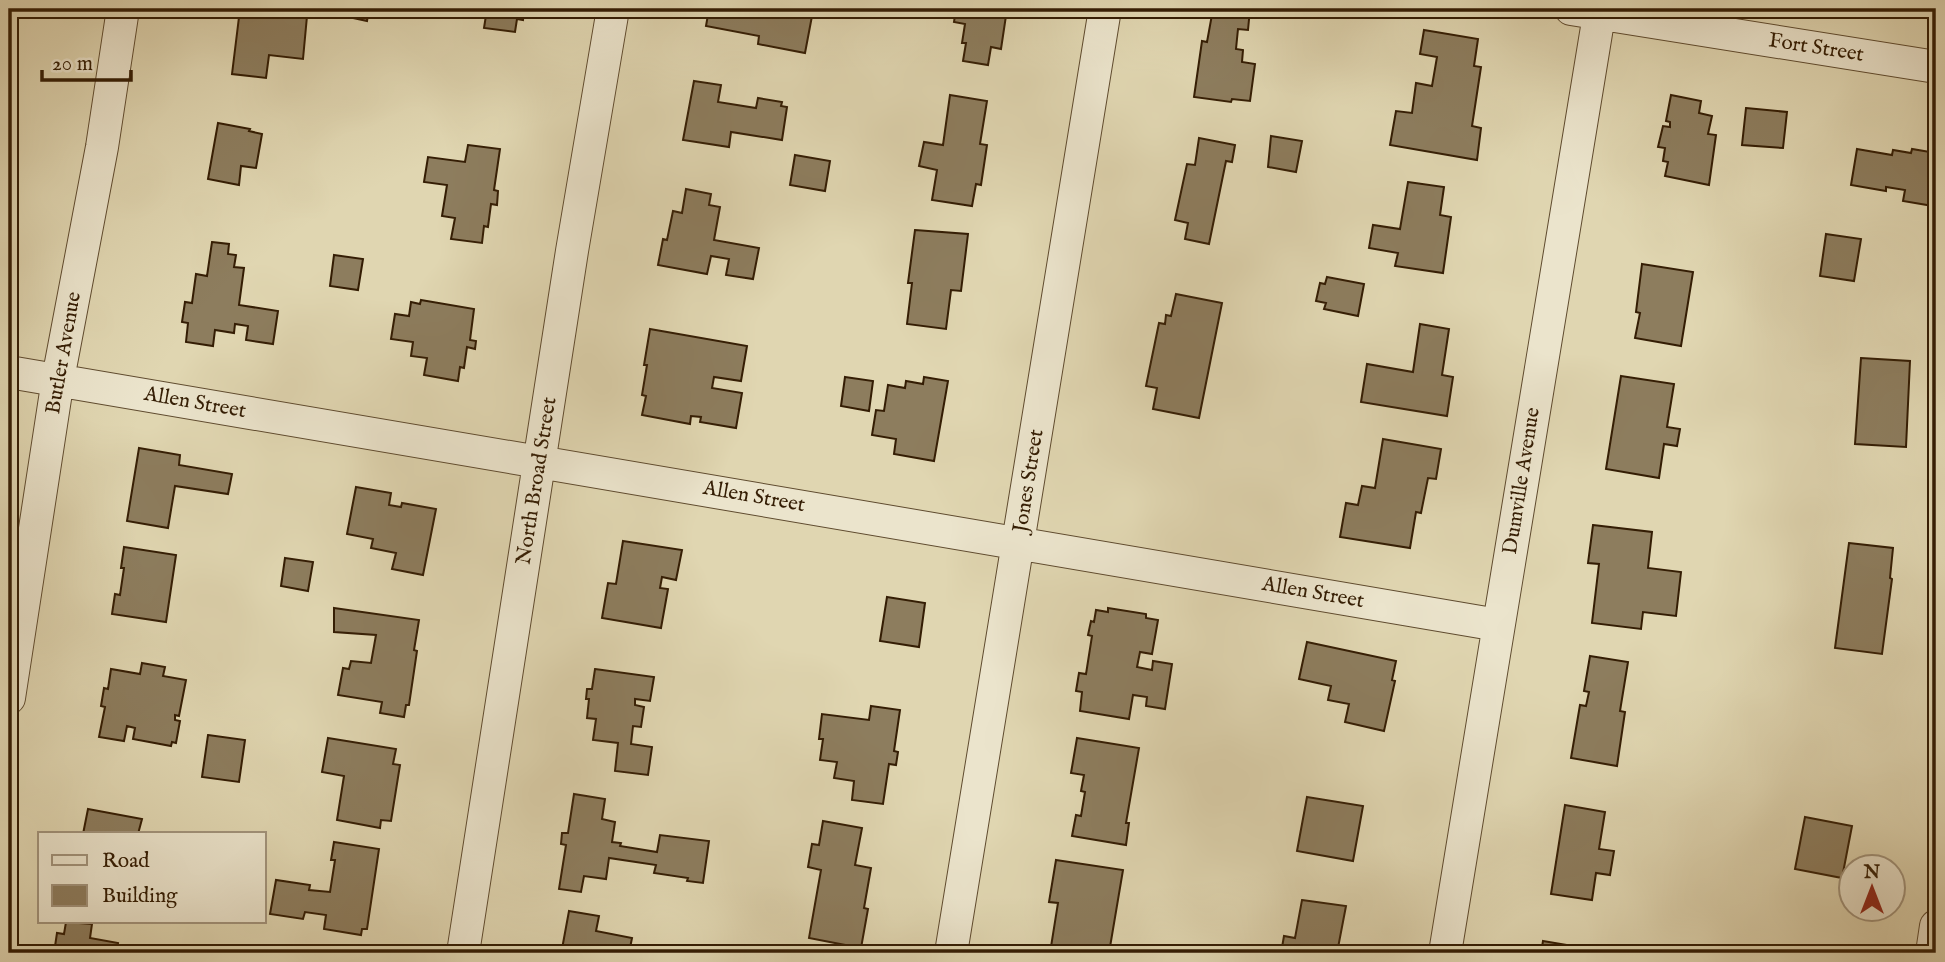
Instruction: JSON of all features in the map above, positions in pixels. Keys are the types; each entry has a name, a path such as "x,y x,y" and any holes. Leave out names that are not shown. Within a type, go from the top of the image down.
{"street":[{"name":"Butler Avenue","path":"9,698 58,379 102,148 123,9"},
{"name":"North Broad Street","path":"463,953 613,9"},
{"name":"Jones Street","path":"951,953 1105,9"},
{"name":"Fort Street","path":"1590,10 1936,67"},
{"name":"Dumville Avenue","path":"1445,953 1498,625 1590,10"},
{"name":"Allen Street","path":"9,372 1498,625"},
{"path":"1933,953 1936,926"}],"building":[{"path":"240,9 277,9 276,12 307,16 303,59 269,55 266,78 232,74"},
{"path":"312,9 369,9 367,21"},
{"path":"487,9 524,9 523,20 517,19 515,32 484,28"},
{"path":"709,9 775,9 812,16 805,53 758,44 759,36 706,26"},
{"path":"956,9 1007,9 1001,49 991,47 988,65 963,61 965,24 954,22"},
{"path":"1213,9 1250,9 1248,30 1238,29 1236,49 1243,50 1242,62 1255,64 1250,101 1232,99 1231,102 1194,97 1202,41 1207,42"},
{"path":"1424,30 1478,39 1474,66 1481,67 1472,126 1481,128 1477,160 1390,145 1396,111 1412,113 1416,83 1432,86 1437,57 1420,54"},
{"path":"694,81 721,85 718,102 756,108 758,98 782,102 781,106 787,107 782,140 731,132 729,147 683,140"},
{"path":"950,95 987,101 980,144 987,145 981,185 976,184 972,206 932,200 937,170 919,166 924,142 943,145"},
{"path":"1671,95 1701,101 1699,113 1712,116 1708,134 1716,135 1709,185 1665,176 1668,162 1663,161 1665,148 1658,147 1663,126 1670,127 1670,122 1666,121"},
{"path":"1746,108 1787,112 1783,148 1742,145"},
{"path":"218,123 262,134 256,168 241,166 239,185 208,179"},
{"path":"1271,136 1302,141 1296,172 1268,167"},
{"path":"1199,138 1235,145 1232,162 1226,161 1209,244 1185,239 1188,223 1175,220 1187,164 1195,165"},
{"path":"468,145 500,149 494,190 498,191 497,205 491,204 488,227 484,226 482,243 451,239 455,218 442,216 447,185 424,182 428,157 465,162"},
{"path":"1857,149 1892,155 1893,150 1911,153 1912,149 1936,153 1936,195 1933,206 1903,201 1905,190 1886,187 1886,191 1851,185"},
{"path":"795,155 830,161 825,191 790,185"},
{"path":"1408,182 1444,187 1440,215 1451,217 1443,273 1395,266 1398,253 1369,248 1373,225 1400,229"},
{"path":"686,189 711,194 709,205 720,207 714,240 759,248 753,279 726,275 729,259 711,256 707,274 658,265 663,239 667,240 673,211 682,213"},
{"path":"915,230 968,234 961,291 951,290 946,329 907,324 912,283 908,283"},
{"path":"1826,234 1861,239 1854,281 1820,276"},
{"path":"212,242 229,244 228,254 236,255 234,267 244,268 239,305 278,311 273,344 246,340 248,326 235,324 234,333 215,330 213,346 186,342 188,323 182,322 185,302 192,303 196,274 207,276"},
{"path":"334,255 363,259 358,290 330,286"},
{"path":"1642,264 1693,272 1681,346 1635,338 1640,313 1636,312"},
{"path":"1327,277 1364,284 1358,316 1324,309 1326,303 1316,301 1320,283 1325,284"},
{"path":"1176,294 1222,303 1199,418 1153,409 1157,388 1146,386 1159,323 1165,324 1166,315 1171,316"},
{"path":"421,300 474,309 470,340 476,341 475,349 467,347 464,368 460,367 458,381 424,375 427,358 411,356 413,342 391,339 395,314 409,316 411,302 420,304"},
{"path":"1420,324 1449,329 1442,375 1453,377 1447,416 1361,402 1367,364 1413,372"},
{"path":"650,329 747,346 741,381 714,377 712,388 742,393 736,428 700,422 701,417 691,416 690,424 642,415 646,396 642,395 647,365 644,365"},
{"path":"1861,358 1910,361 1906,447 1855,444"},
{"path":"1621,376 1674,384 1667,427 1680,429 1677,446 1664,444 1659,478 1606,469"},
{"path":"845,377 873,381 869,411 841,406"},
{"path":"924,377 948,381 934,461 894,454 896,439 872,435 876,410 884,411 888,385 905,388 906,381 923,384"},
{"path":"1383,439 1441,449 1436,479 1428,478 1421,513 1416,512 1410,548 1340,537 1346,503 1358,505 1362,486 1375,488"},
{"path":"139,448 180,455 179,465 232,474 228,494 175,486 168,528 127,521"},
{"path":"356,487 391,493 389,505 401,507 402,503 436,509 423,575 392,569 396,553 371,548 373,539 347,534"},
{"path":"1593,525 1652,532 1648,568 1681,572 1676,616 1643,612 1641,629 1592,623 1599,564 1588,563"},
{"path":"623,541 682,550 676,580 662,577 660,588 668,589 661,628 602,618 608,583 616,584"},
{"path":"1849,543 1893,548 1892,579 1882,654 1835,648"},
{"path":"124,547 176,555 166,622 112,614 115,594 120,595"},
{"path":"285,558 313,562 308,591 281,586"},
{"path":"887,597 925,603 919,647 880,641"},
{"path":"334,608 419,620 409,705 406,705 404,717 380,713 382,702 338,695 343,668 349,669 351,661 371,663 376,635 334,632"},
{"path":"1108,608 1146,614 1146,618 1158,620 1152,654 1140,652 1137,667 1152,670 1153,661 1172,664 1165,709 1146,706 1147,697 1133,695 1129,719 1080,711 1082,692 1076,691 1079,673 1086,674 1092,636 1088,635 1091,621 1094,622 1096,610 1108,612"},
{"path":"1307,642 1396,661 1392,680 1395,681 1384,731 1345,722 1349,704 1328,700 1331,686 1299,679"},
{"path":"1590,656 1628,662 1620,711 1625,712 1617,766 1571,758 1580,705 1586,706 1589,692 1584,691"},
{"path":"142,663 165,667 163,676 186,680 179,716 175,715 175,720 180,721 176,743 172,742 171,746 133,739 135,728 127,726 124,741 99,737 105,707 101,706 104,688 108,689 111,669 140,674"},
{"path":"595,669 654,677 650,701 635,699 635,705 644,707 641,727 633,726 631,744 652,747 648,775 615,771 618,743 593,740 596,719 587,718 589,699 586,699 587,689 592,689"},
{"path":"871,706 900,710 894,751 898,752 896,765 889,764 883,804 852,800 854,781 834,778 837,762 820,760 822,714 869,720"},
{"path":"208,735 245,740 239,782 202,777"},
{"path":"328,738 396,749 393,764 400,765 391,821 381,820 380,828 337,820 344,776 322,772"},
{"path":"1077,738 1139,748 1126,823 1129,823 1126,845 1072,836 1076,815 1081,816 1085,792 1081,791 1084,775 1071,773"},
{"path":"574,794 605,799 602,819 615,822 612,842 621,843 620,846 657,852 660,835 709,841 703,883 654,873 656,865 609,858 606,879 584,876 581,892 559,889 566,845 561,844 562,833 568,833"},
{"path":"1307,797 1363,806 1353,861 1297,851"},
{"path":"1565,805 1605,812 1599,849 1614,851 1610,875 1596,873 1592,900 1551,894"},
{"path":"88,809 142,819 139,832 83,832"},
{"path":"1805,817 1852,826 1847,853 1836,853 1836,877 1795,869"},
{"path":"823,821 862,828 855,865 871,868 864,908 868,909 861,948 809,938 821,870 808,867 812,844 819,845"},
{"path":"334,842 379,849 367,929 362,929 361,935 324,929 326,915 305,912 303,919 270,914 276,880 310,885 309,890 330,892 335,860 331,860"},
{"path":"1056,860 1123,870 1109,953 1050,953 1058,903 1049,902"},
{"path":"1302,900 1346,906 1337,953 1281,953 1284,936 1295,938"},
{"path":"569,911 599,916 596,931 632,938 629,953 554,953 555,948 562,949"},
{"path":"66,923 92,924 90,938 118,943 117,949 142,953 54,953 57,933 64,934"},
{"path":"1543,941 1579,947 1578,953 1541,953"}]}
